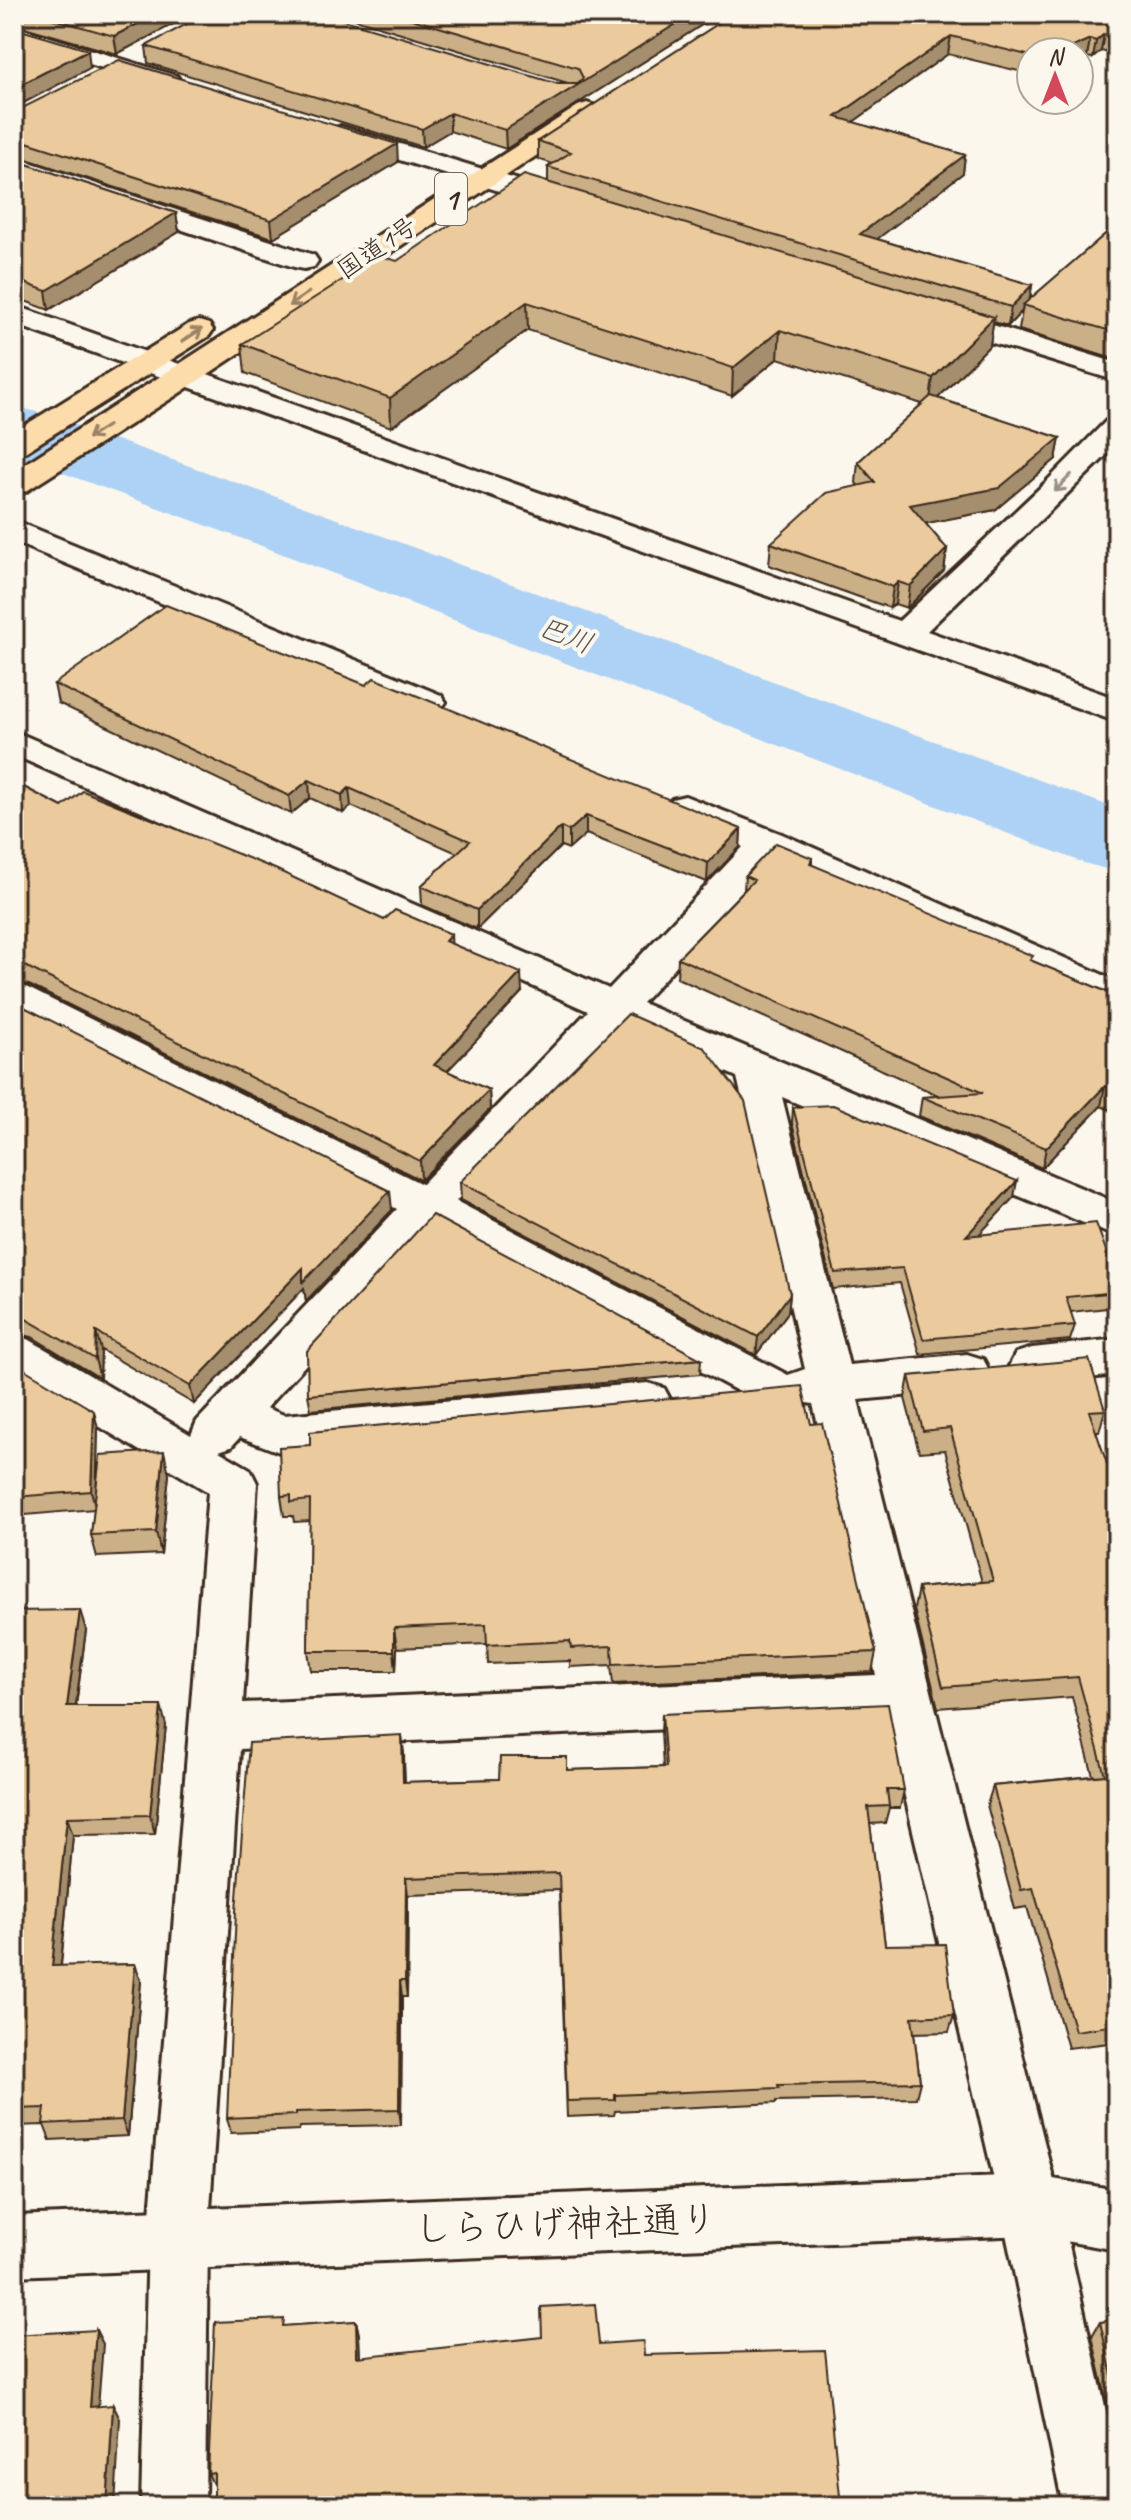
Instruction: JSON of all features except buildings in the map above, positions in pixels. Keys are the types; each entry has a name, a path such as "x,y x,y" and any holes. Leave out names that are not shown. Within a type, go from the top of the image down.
{"highway":[{"path":"542,110 581,86"},
{"name":"国道1号","path":"14,485 156,376 479,164 613,95"},
{"name":"国道1号","path":"423,185 449,168"},
{"name":"国道1号","path":"278,278 331,244"},
{"name":"国道1号","path":"14,445 156,376 227,312"}],"street":[{"path":"14,33 192,89"},
{"path":"91,79 145,51"},
{"path":"313,126 449,168 479,164 588,210"},
{"path":"14,165 304,261"},
{"path":"906,307 1117,372"},
{"path":"14,314 156,376 1117,711"},
{"path":"904,635 1055,491 1117,427"},
{"path":"14,530 464,716"},
{"path":"14,742 615,1010 1117,1221"},
{"path":"653,794 769,842 1117,997"},
{"path":"191,1459 425,1204 615,1010 769,842"},
{"path":"14,998 425,1204 776,1390"},
{"path":"755,1069 1030,2205 1095,2506"},
{"path":"14,1353 233,1483 178,2240 173,2506"},
{"path":"232,1414 282,1434 1117,1357"},
{"path":"216,1727 907,1696"},
{"name":"しらひげ神社通り","path":"14,2246 1030,2205 1117,2220"}],"waterway":[{"name":"巴川","path":"14,429 282,526 1117,842"}]}
